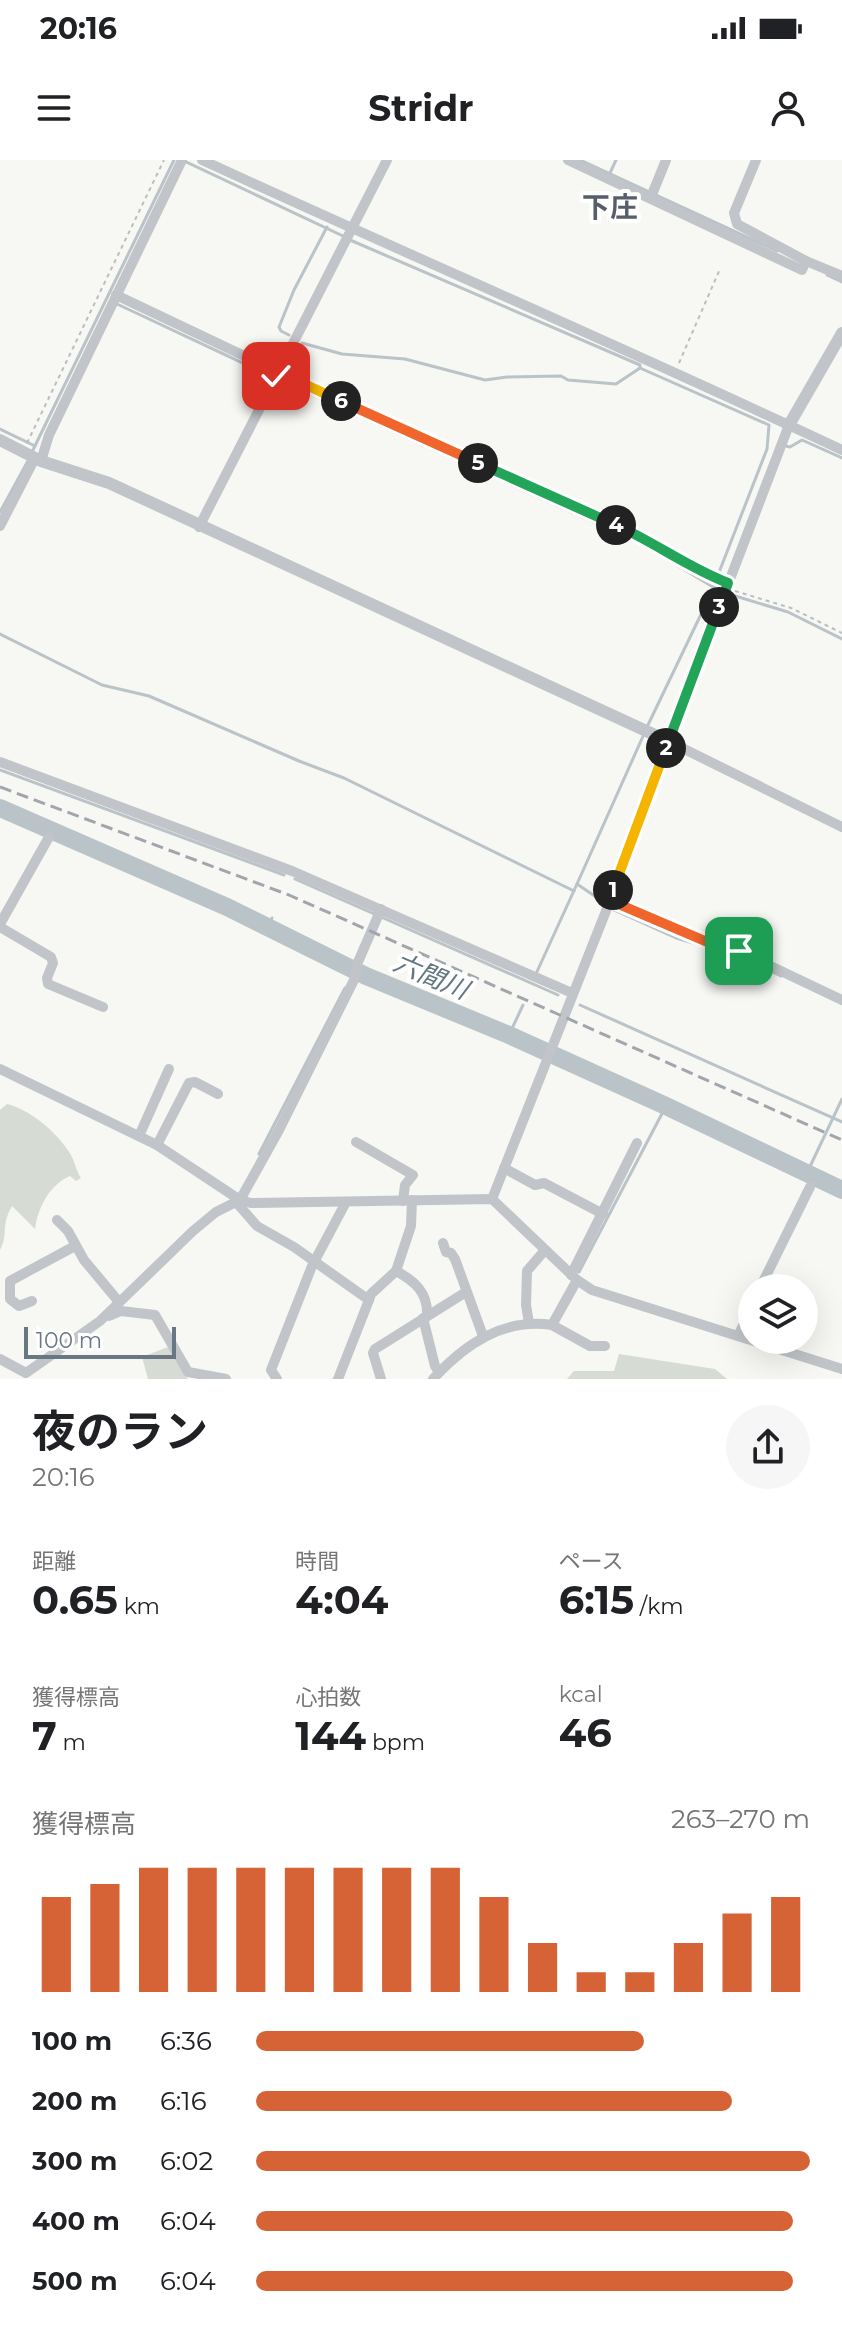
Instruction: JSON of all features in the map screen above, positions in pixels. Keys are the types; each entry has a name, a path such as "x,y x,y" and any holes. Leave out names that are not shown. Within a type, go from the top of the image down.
{"street":[{"path":"202,160 348,234 675,372 842,450"},
{"path":"199,527 387,160"},
{"path":"568,160 653,194 805,264 842,276"},
{"path":"653,194 666,160"},
{"path":"739,233 734,213 756,160"},
{"path":"0,526 34,457 49,435 181,161"},
{"path":"114,300 276,376 634,533 725,584"},
{"path":"492,1199 609,900 725,584 789,425 842,333"},
{"path":"0,440 34,457 109,483 668,741 842,827"},
{"path":"0,762 248,853 379,914 572,993"},
{"path":"49,837 0,925 51,957 53,963 48,984 103,1007"},
{"path":"609,900 712,944 739,951 842,1000"},
{"path":"100,1321 193,1231 216,1212 238,1201 279,1130 354,980 358,962 379,914"},
{"path":"0,1069 157,1145 238,1201 257,1226 315,1261 369,1300"},
{"path":"139,1136 169,1069"},
{"path":"157,1145 189,1083 195,1082 218,1094"},
{"path":"338,1379 371,1294 396,1271 411,1226 405,1185 413,1175 356,1142"},
{"path":"552,1325 637,1143"},
{"path":"504,1168 535,1185 544,1183 603,1214"},
{"path":"767,1274 810,1187"},
{"path":"238,1201 492,1199 574,1278 592,1290 738,1336"},
{"path":"271,1376 315,1261 346,1202"},
{"path":"57,1220 119,1302"},
{"path":"443,1243 446,1252 455,1259 483,1336"},
{"path":"32,1301 19,1306 10,1299 5,1293 10,1281 75,1246"},
{"path":"529,1323 527,1271 545,1250"},
{"path":"396,1271 417,1285 426,1300 425,1316 436,1376"},
{"path":"381,1379 373,1353 375,1349 466,1292"},
{"path":"0,1359 26,1373 100,1321 121,1311 155,1315 188,1372 226,1379"},
{"path":"436,1376 465,1348 507,1326 529,1323 552,1325 590,1346 605,1346"},
{"path":"795,1354 842,1369"}],"path":[{"path":"29,439 164,160"},
{"path":"675,372 720,269"},
{"path":"725,584 791,608 842,633"}],"shaded area":[{"path":"7,1104 25,1111 51,1131 66,1147 81,1178 76,1181 70,1176 50,1191 35,1229 12,1206 0,1250 0,1110"},
{"path":"168,1347 188,1379 148,1379 142,1357"},
{"path":"619,1354 715,1369 727,1379 567,1379 574,1371 614,1371"}],"waterway":[{"path":"32,452 174,160"},
{"path":"580,160 777,251"},
{"path":"610,173 616,160"},
{"path":"184,161 343,236"},
{"path":"289,335 279,327 294,290 327,227"},
{"path":"350,240 640,365 640,368 769,425 767,449 718,575"},
{"path":"827,275 842,282"},
{"path":"117,304 642,544 718,590"},
{"path":"302,343 342,354 405,359 485,380 561,376 568,380 616,384 640,368"},
{"path":"0,429 35,446"},
{"path":"786,446 802,440 842,458"},
{"path":"0,512 29,459"},
{"path":"647,727 716,583"},
{"path":"732,595 788,612 842,639"},
{"path":"0,634 102,685 149,696 344,778 574,891"},
{"path":"577,884 644,734"},
{"path":"0,770 284,875"},
{"name":"六間川","path":"0,808 227,907 366,976 509,1035 666,1106 842,1190"},
{"path":"295,879 558,995"},
{"path":"535,976 577,884 602,901"},
{"path":"614,910 676,938 738,956 781,976"},
{"path":"268,928 272,918"},
{"path":"259,1154 345,988"},
{"path":"509,1035 523,1005"},
{"path":"580,1005 842,1122"},
{"path":"806,1175 842,1099"},
{"path":"579,1272 666,1106"}],"railway":[{"path":"0,787 289,895 842,1140"}],"district":[{"name":"下庄","path":"610,207"}],"route":[{"path":"276,376 278,372 634,533 728,583 609,900 712,944 739,951"}]}
